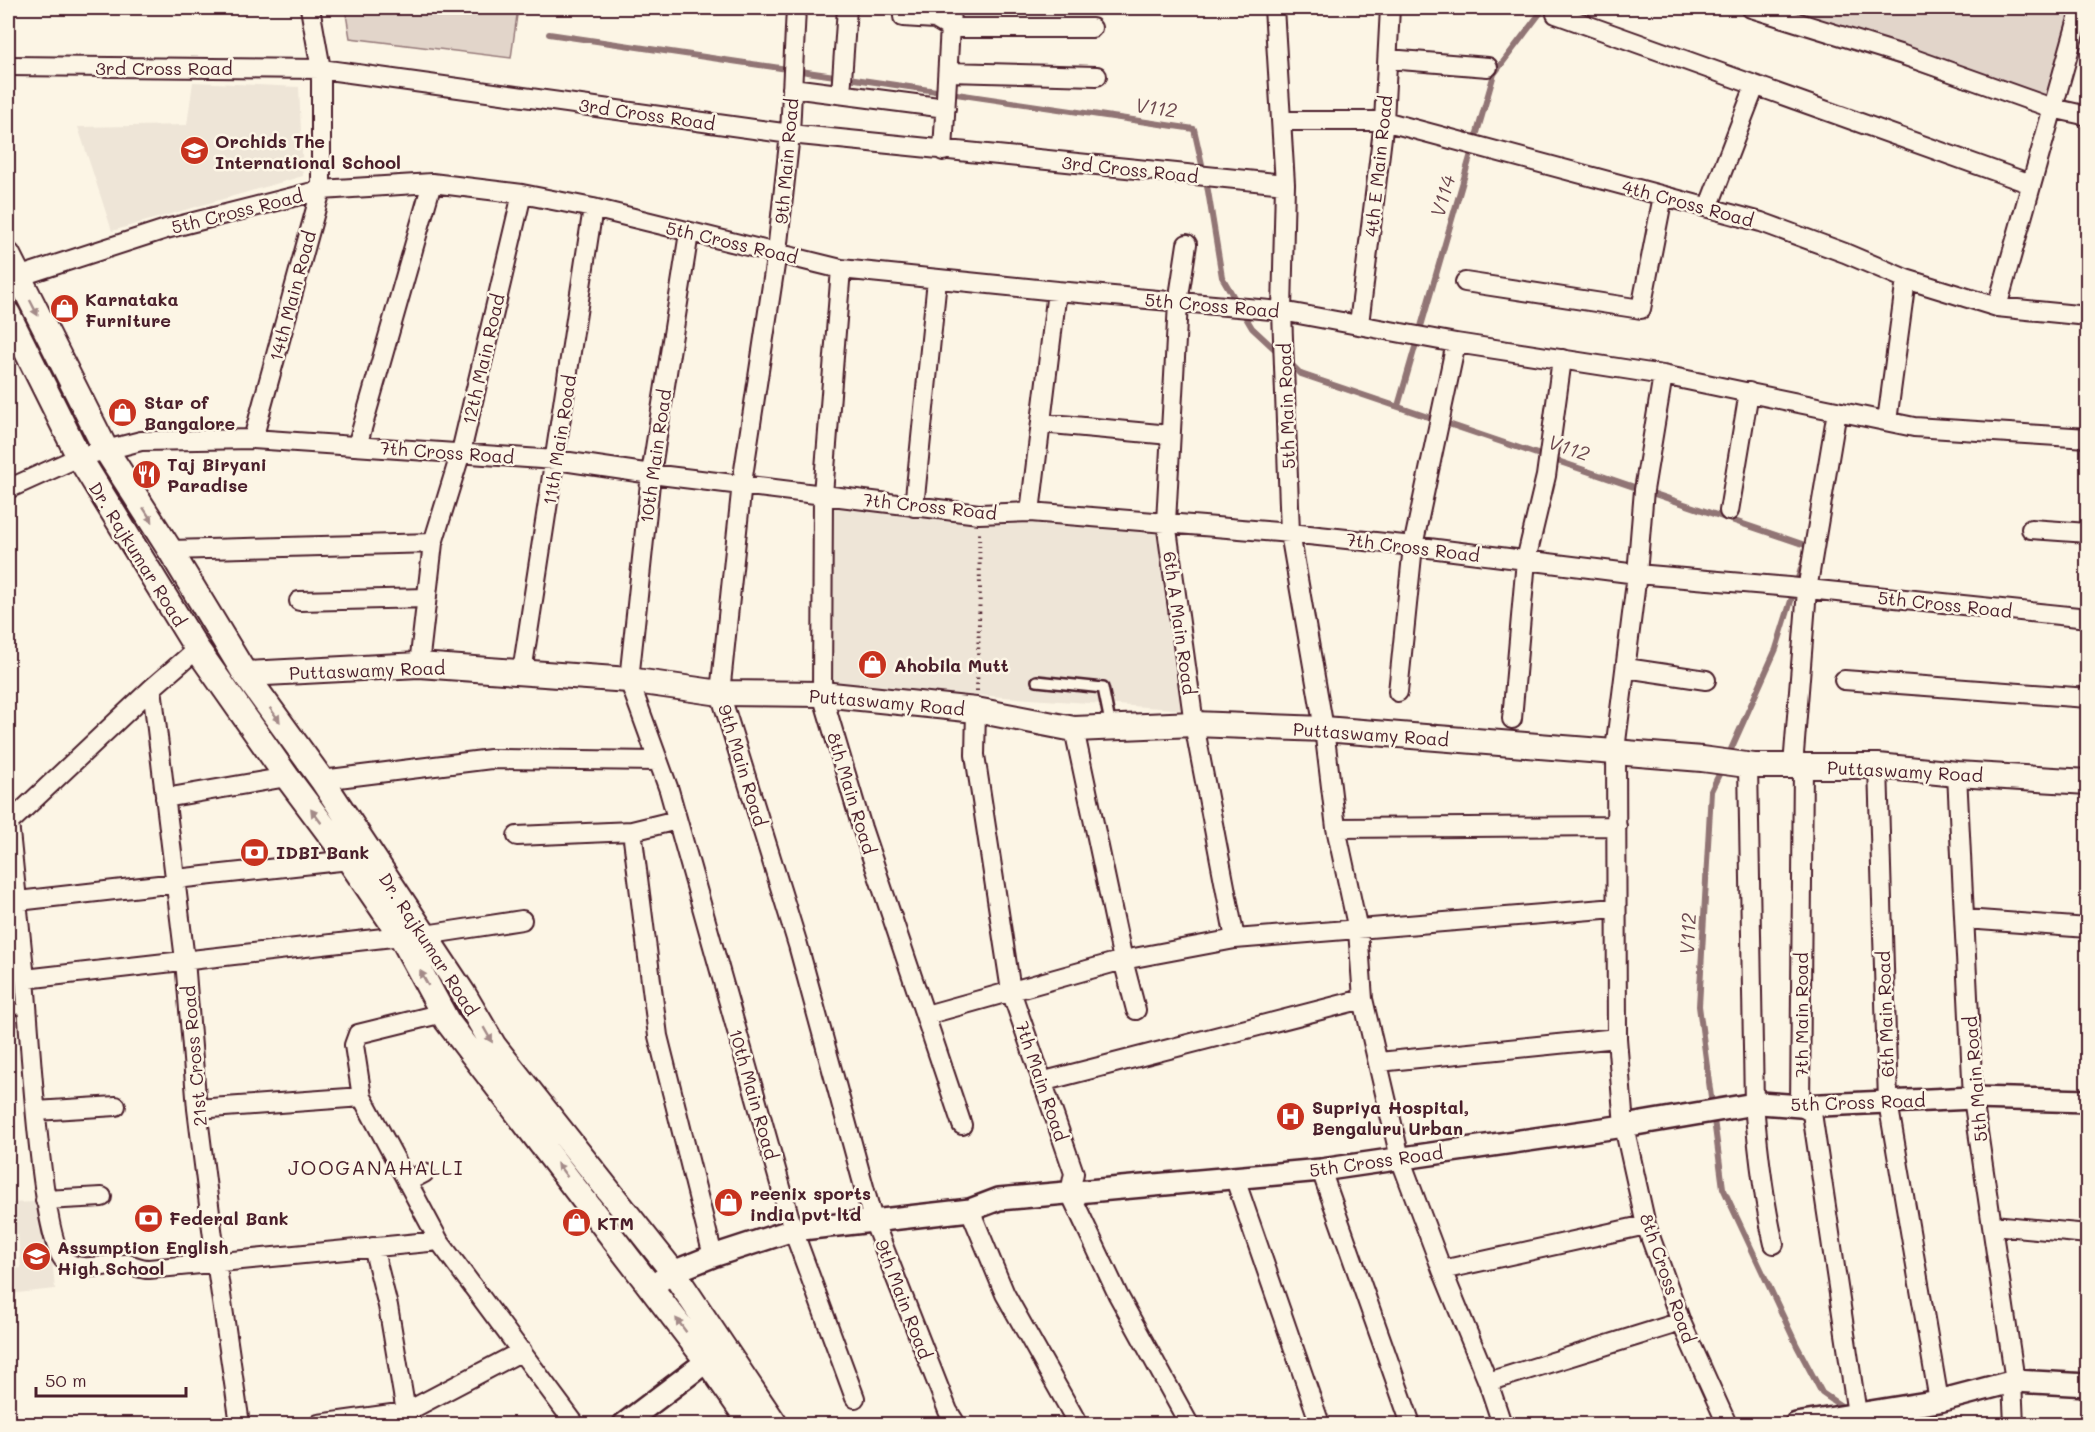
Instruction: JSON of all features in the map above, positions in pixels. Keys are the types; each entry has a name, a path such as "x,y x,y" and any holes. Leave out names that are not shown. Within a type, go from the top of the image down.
{"main road":[{"name":"Dr. Rajkumar Road","path":"13,266 106,450 170,549 245,674 322,780 413,936 443,1013 707,1361 751,1425"},
{"name":"Dr. Rajkumar Road","path":"8,314 79,457 197,649 287,777 350,860 463,993 494,1046 673,1272 775,1425"},
{"name":"Puttaswamy Road","path":"245,674 419,665 629,680 720,693 822,694 976,710 1074,729 1194,724 1324,729 1528,747 1702,759 1739,764 1878,766 1957,774 2088,782"}],"street":[{"name":"14th Main Road","path":"253,439 321,190 321,69 310,8"},
{"name":"9th Main Road","path":"796,8 790,134 777,252 742,483 720,693 798,945 873,1220 948,1411 956,1425"},
{"path":"841,91 847,8"},
{"path":"943,151 951,8"},
{"name":"5th Main Road","path":"1274,8 1285,184 1282,311 1290,533 1324,729 1336,828 1358,930 1363,999 1400,1158 1442,1270 1488,1382 1502,1425"},
{"name":"4th E Main Road","path":"1359,324 1384,121 1390,8"},
{"path":"1751,8 1903,55 2052,108 2088,116"},
{"path":"1997,307 2081,8"},
{"path":"1556,15 2031,183"},
{"path":"903,17 934,19 950,28 1092,28"},
{"path":"1388,59 1488,67"},
{"name":"3rd Cross Road","path":"8,66 321,69 790,134 1285,184"},
{"path":"947,78 1097,76"},
{"path":"792,84 946,105"},
{"path":"1708,208 1755,86"},
{"name":"4th Cross Road","path":"1282,121 1384,121 1771,226 1845,253 1906,279 1997,307 2088,316"},
{"path":"357,446 432,183"},
{"name":"5th Cross Road","path":"13,266 321,190 432,183 522,194 593,208 841,269 1178,303 1282,311 1456,343 1664,375 1914,427 2088,438"},
{"name":"12th Main Road","path":"419,665 433,543 461,452 522,194"},
{"path":"1465,282 1641,309 1663,196"},
{"name":"11th Main Road","path":"522,672 593,208"},
{"name":"10th Main Road","path":"689,233 651,474 629,680 677,820 793,1230 855,1398"},
{"name":"6th A Main Road","path":"1187,244 1178,303 1166,522 1194,724 1235,939"},
{"name":"8th Main Road","path":"841,269 823,494 822,694 862,828 962,1125"},
{"path":"1887,421 1906,279"},
{"path":"914,507 938,280"},
{"path":"1030,512 1057,291"},
{"path":"1398,692 1413,546 1456,343"},
{"path":"1512,719 1526,560 1547,467 1562,359"},
{"name":"8th Cross Road","path":"1664,375 1644,490 1637,574 1616,753 1617,1038 1624,1126 1646,1225 1681,1322 1727,1425"},
{"path":"1729,511 1749,392"},
{"name":"7th Main Road","path":"1800,1106 1798,766 1800,589 1837,411"},
{"path":"1041,423 1170,435"},
{"name":"7th Cross Road","path":"106,450 141,441 253,439 461,452 556,460 651,474 742,483 979,514 1030,512 1290,533 1637,574 1800,589"},
{"path":"8,489 79,457 106,450"},
{"path":"2031,529 2088,533"},
{"path":"170,549 433,543"},
{"name":"5th Cross Road","path":"1800,589 2088,618"},
{"path":"299,602 427,598"},
{"path":"197,649 8,823 26,979 45,1200 59,1253 65,1261 77,1267 127,1264 139,1269 149,1269 439,1241"},
{"path":"1626,668 1706,680"},
{"path":"1844,680 2088,698"},
{"name":"21st Cross Road","path":"152,688 185,960 197,1109 240,1425"},
{"name":"7th Main Road","path":"976,710 975,755 1011,991 1074,1173 1070,1193 1118,1295 1189,1425"},
{"path":"1074,729 1123,960 1136,1010"},
{"path":"322,780 491,759 658,761"},
{"path":"1739,764 1754,1104 1765,1196 1774,1244"},
{"name":"6th Main Road","path":"1878,766 1888,1102 1939,1401"},
{"name":"5th Main Road","path":"1957,774 1973,1098 1993,1225 2013,1382 2014,1425"},
{"path":"165,798 287,777"},
{"path":"517,836 632,831 677,820"},
{"path":"1336,828 1617,826"},
{"path":"632,831 658,1036 713,1256"},
{"path":"18,901 350,860"},
{"path":"926,1015 1123,960 1235,939 1616,908"},
{"path":"1965,919 2088,928"},
{"path":"26,979 413,936 522,920"},
{"path":"1041,1082 1363,999"},
{"path":"443,1013 358,1034 354,1045 362,1097 439,1241 575,1425"},
{"path":"1379,1062 1617,1038"},
{"path":"197,1109 362,1097"},
{"name":"5th Cross Road","path":"651,1287 673,1272 713,1256 793,1230 970,1210 999,1199 1321,1170 1624,1126 1754,1104 1800,1106 1973,1098 2088,1101"},
{"path":"36,1111 116,1106"},
{"path":"1800,1106 1812,1113 1849,1363 1850,1415"},
{"path":"1321,1170 1411,1425"},
{"path":"407,1182 424,1173"},
{"path":"1235,1179 1320,1425"},
{"path":"45,1200 102,1197"},
{"path":"970,1210 1005,1294 1078,1425"},
{"path":"1442,1270 1646,1225"},
{"path":"1993,1225 2088,1234"},
{"path":"373,1247 388,1306 406,1412"},
{"path":"1488,1382 1681,1322"},
{"path":"319,1425 406,1412 522,1351"},
{"path":"624,1425 707,1361"},
{"path":"1809,1423 1939,1401 2013,1382 2088,1385"}],"lane":[{"path":"1037,681 1103,688 1111,728"},
{"path":"8,1010 28,1008"}],"path":[{"path":"976,710 980,588 979,514"}],"shaded area":[{"path":"345,8 518,8 511,58 350,38"},
{"path":"1735,8 2072,8 2042,114"},
{"name":"Orchids The International School","path":"193,82 299,87 303,176 112,231 78,127 187,125"},
{"path":"831,500 1161,526 1189,710 830,685"},
{"name":"Assumption English High School","path":"36,1202 39,1228 51,1247 55,1289 8,1294 8,1270 21,1268 18,1234 8,1234 8,1203"}],"waterway":[{"name":"V114","path":"1398,406 1494,74 1544,8"},
{"name":"V112","path":"549,34 1194,129 1208,191 1222,277 1252,328 1280,354"},
{"name":"V112","path":"1288,361 1301,374 1808,546 1807,549"},
{"name":"V112","path":"1728,756 1776,649 1804,559"},
{"name":"V112","path":"1722,768 1711,791 1699,1006 1723,1188 1797,1346 1822,1393 1847,1410"}],"place":[{"name":"Orchids The International School","path":"194,151"},
{"name":"Karnataka Furniture","path":"64,309"},
{"name":"Star of Bangalore","path":"123,412"},
{"name":"Taj Biryani Paradise","path":"146,474"},
{"name":"Ahobila Mutt","path":"873,665"},
{"name":"IDBI Bank","path":"255,852"},
{"name":"Supriya Hospital, Bengaluru Urban","path":"1291,1117"},
{"name":"reenix sports india pvt ltd","path":"729,1203"},
{"name":"Federal Bank","path":"148,1218"},
{"name":"KTM","path":"576,1223"},
{"name":"Assumption English High School","path":"36,1257"}],"district":[{"name":"JOOGANAHALLI","path":"376,1167"}]}
